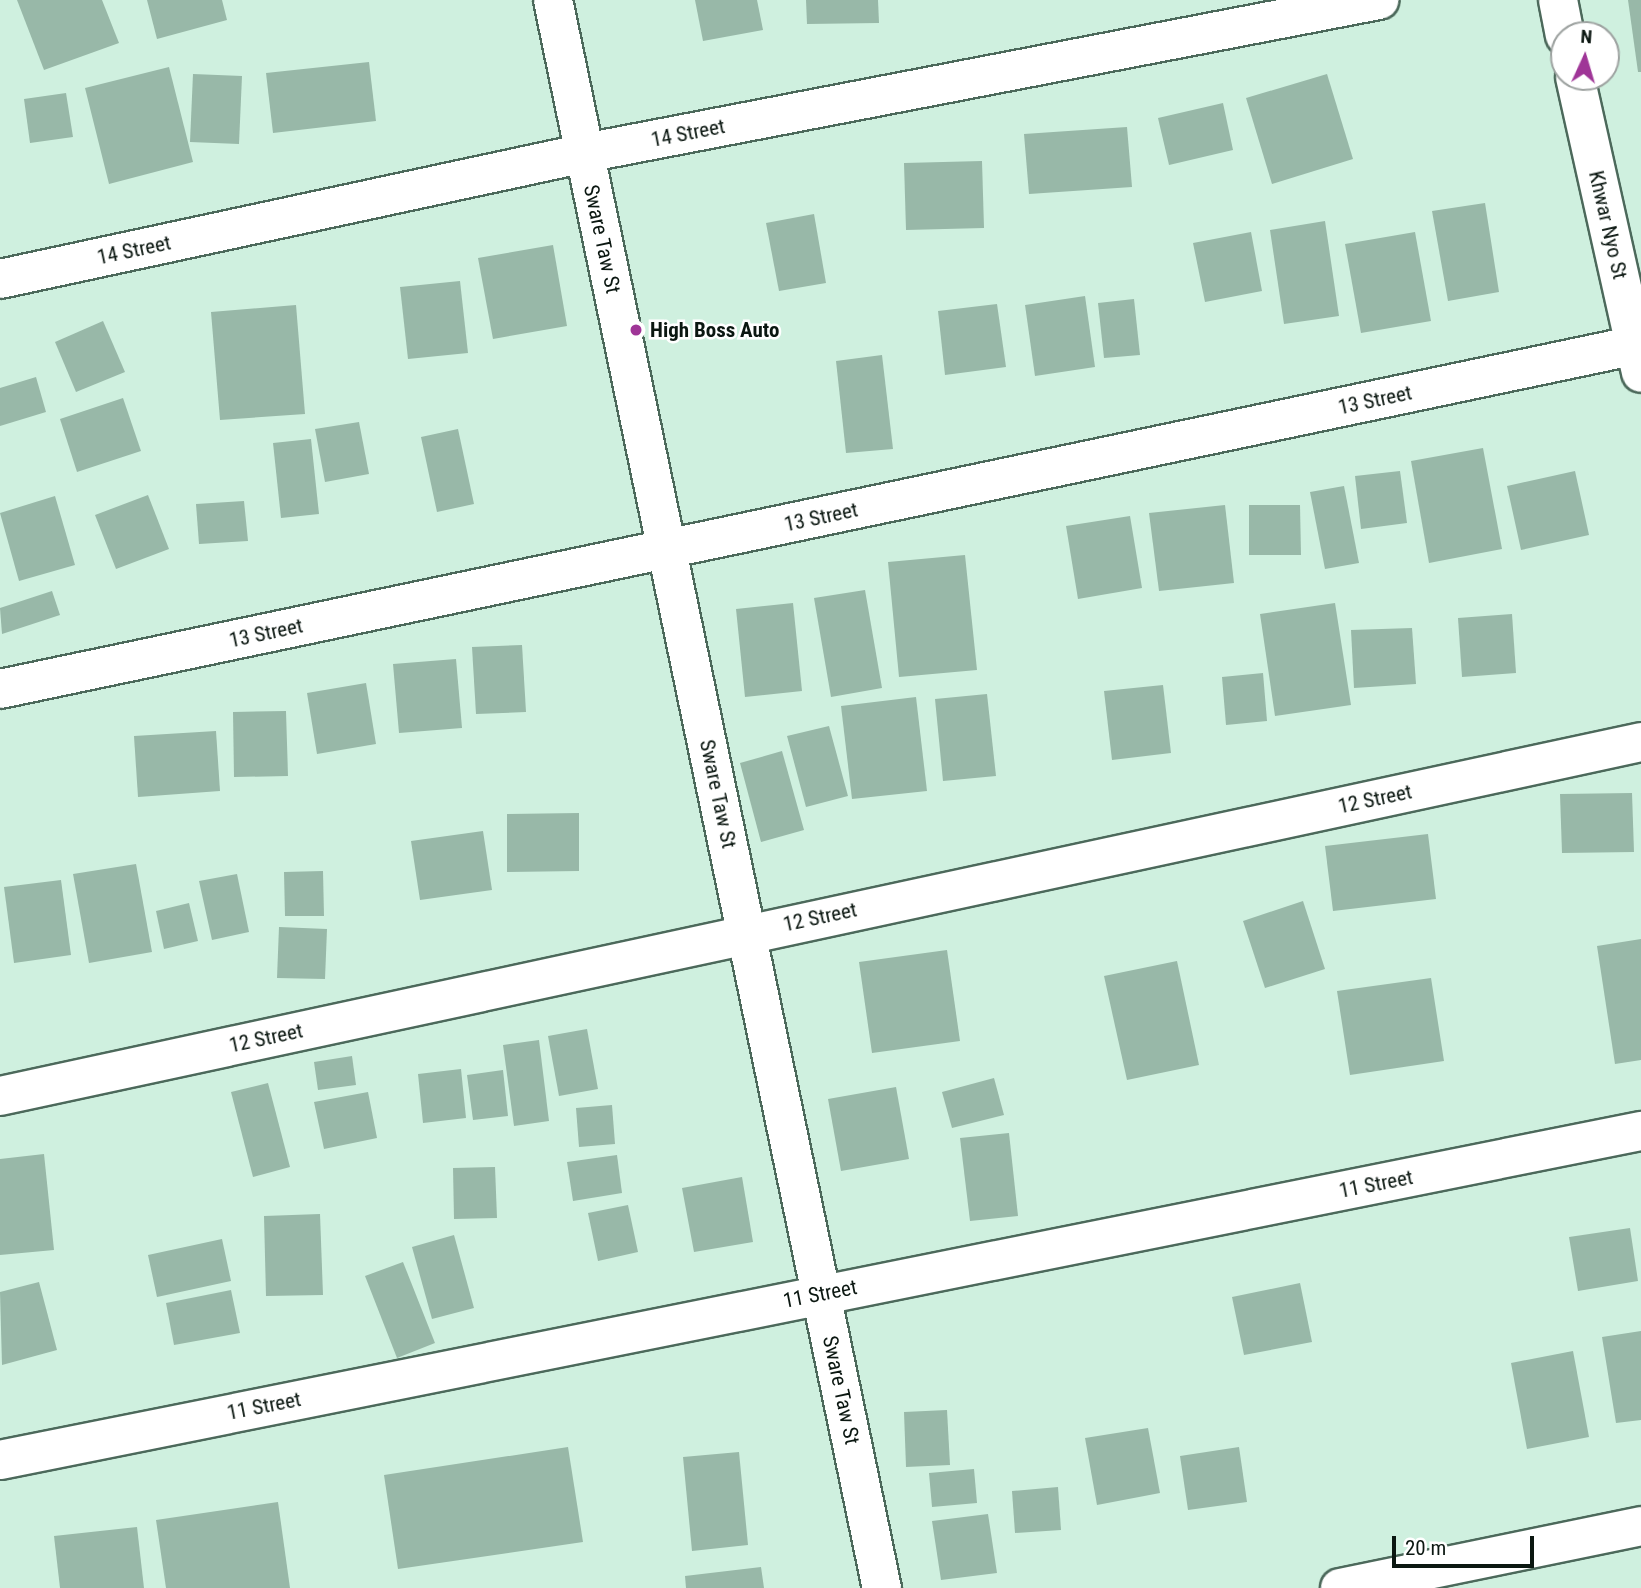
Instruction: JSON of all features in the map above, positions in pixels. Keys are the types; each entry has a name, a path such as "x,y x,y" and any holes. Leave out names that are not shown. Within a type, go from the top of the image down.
{"street":[{"name":"Sware Taw St","path":"553,0 882,1588"},
{"name":"14 Street","path":"0,279 584,153 1380,0"},
{"path":"1558,0 1562,21"},
{"name":"Khwar Nyo St","path":"1578,91 1639,354"},
{"name":"13 Street","path":"0,689 667,549 1639,354"},
{"name":"12 Street","path":"0,1096 1641,742"},
{"name":"11 Street","path":"0,1460 821,1293 1641,1131"},
{"path":"1340,1588 1641,1526"}],"building":[{"path":"17,0 102,0 119,43 44,70"},
{"path":"147,0 222,0 227,20 157,39"},
{"path":"695,0 757,0 763,30 703,41"},
{"path":"806,0 878,0 879,23 807,24"},
{"path":"1628,0 1641,0 1641,72 1638,72"},
{"path":"369,62 376,121 273,133 266,73"},
{"path":"169,67 193,162 109,184 85,88"},
{"path":"193,74 242,76 239,144 190,142"},
{"path":"1327,74 1353,159 1272,184 1246,98"},
{"path":"66,93 73,137 30,143 24,99"},
{"path":"1223,103 1233,150 1169,165 1158,118"},
{"path":"1127,127 1132,187 1029,194 1024,134"},
{"path":"982,161 984,228 906,230 904,163"},
{"path":"1485,203 1499,292 1448,301 1432,211"},
{"path":"814,214 826,283 779,291 766,223"},
{"path":"1325,221 1339,316 1284,324 1270,230"},
{"path":"1251,232 1262,291 1205,302 1193,243"},
{"path":"1415,232 1431,321 1361,333 1345,244"},
{"path":"553,245 567,326 493,339 478,258"},
{"path":"460,281 468,353 408,359 400,287"},
{"path":"1085,296 1095,367 1035,376 1025,305"},
{"path":"1134,299 1140,355 1104,358 1098,303"},
{"path":"997,304 1006,367 945,375 938,311"},
{"path":"296,305 305,414 220,420 211,312"},
{"path":"103,321 125,372 76,392 55,342"},
{"path":"882,355 893,449 846,453 836,361"},
{"path":"36,377 46,412 0,426 0,388"},
{"path":"123,398 141,451 77,472 60,419"},
{"path":"359,422 369,474 325,482 315,429"},
{"path":"458,429 474,504 437,512 421,437"},
{"path":"311,439 319,514 281,518 273,443"},
{"path":"1483,448 1502,549 1429,563 1411,461"},
{"path":"1400,471 1407,523 1361,529 1355,476"},
{"path":"1575,471 1589,535 1521,550 1507,486"},
{"path":"1344,486 1359,563 1325,569 1310,492"},
{"path":"148,495 169,549 116,569 95,515"},
{"path":"55,496 75,565 19,581 0,513"},
{"path":"244,501 248,541 199,544 196,504"},
{"path":"1225,505 1234,583 1159,591 1149,513"},
{"path":"1249,505 1300,505 1301,555 1249,555"},
{"path":"1130,516 1142,588 1078,599 1066,526"},
{"path":"965,555 977,670 899,677 888,562"},
{"path":"865,590 882,688 831,697 814,598"},
{"path":"52,591 60,615 2,634 0,608"},
{"path":"793,603 802,691 745,697 736,609"},
{"path":"1335,603 1351,705 1275,716 1260,614"},
{"path":"1512,614 1516,673 1462,677 1458,618"},
{"path":"1412,628 1416,684 1354,688 1351,630"},
{"path":"522,645 526,712 476,714 472,647"},
{"path":"456,659 462,728 399,733 393,664"},
{"path":"1263,673 1267,721 1226,725 1222,677"},
{"path":"366,683 376,744 317,754 307,693"},
{"path":"1163,685 1171,753 1112,760 1104,691"},
{"path":"987,694 996,776 943,781 935,699"},
{"path":"916,697 927,791 852,799 841,706"},
{"path":"286,711 288,776 234,777 233,712"},
{"path":"829,726 848,796 806,807 787,736"},
{"path":"216,731 220,791 138,797 134,736"},
{"path":"782,751 804,830 761,842 740,763"},
{"path":"1632,793 1634,852 1562,853 1560,794"},
{"path":"579,813 579,871 507,872 507,814"},
{"path":"483,831 492,890 420,900 411,841"},
{"path":"1428,834 1436,899 1333,911 1325,846"},
{"path":"136,864 152,952 89,963 73,874"},
{"path":"323,871 324,916 285,916 284,872"},
{"path":"237,874 249,932 212,940 199,881"},
{"path":"61,880 71,955 14,963 4,887"},
{"path":"1303,901 1325,969 1265,988 1243,921"},
{"path":"189,903 198,941 164,949 156,911"},
{"path":"279,927 327,929 325,979 277,978"},
{"path":"1641,939 1641,1060 1615,1064 1597,946"},
{"path":"947,950 960,1041 872,1053 859,962"},
{"path":"1177,961 1199,1065 1127,1080 1104,976"},
{"path":"1431,978 1444,1061 1350,1075 1337,991"},
{"path":"587,1029 598,1089 559,1096 548,1036"},
{"path":"539,1040 549,1121 514,1126 503,1045"},
{"path":"352,1056 356,1085 318,1090 314,1062"},
{"path":"461,1069 466,1118 423,1123 418,1074"},
{"path":"503,1070 508,1116 473,1120 467,1075"},
{"path":"994,1078 1004,1115 952,1128 942,1092"},
{"path":"268,1083 290,1167 253,1177 231,1092"},
{"path":"896,1087 909,1159 841,1171 828,1099"},
{"path":"368,1092 377,1138 324,1149 314,1102"},
{"path":"612,1105 615,1144 579,1147 576,1108"},
{"path":"1009,1133 1018,1216 970,1221 960,1138"},
{"path":"44,1154 54,1250 0,1255 0,1159"},
{"path":"617,1155 622,1193 573,1201 567,1162"},
{"path":"495,1167 497,1218 454,1219 453,1168"},
{"path":"742,1177 753,1242 694,1252 682,1188"},
{"path":"628,1205 638,1252 598,1261 588,1213"},
{"path":"320,1214 323,1295 266,1296 264,1216"},
{"path":"1630,1228 1638,1281 1578,1291 1569,1237"},
{"path":"454,1235 474,1308 432,1319 412,1247"},
{"path":"222,1239 231,1281 157,1297 148,1255"},
{"path":"403,1262 435,1343 397,1358 365,1276"},
{"path":"39,1282 57,1350 2,1365 0,1292"},
{"path":"1300,1283 1312,1342 1244,1355 1232,1297"},
{"path":"231,1290 240,1333 174,1345 166,1303"},
{"path":"1641,1331 1641,1420 1616,1423 1602,1337"},
{"path":"1573,1351 1589,1437 1527,1449 1511,1363"},
{"path":"947,1410 950,1465 906,1467 904,1412"},
{"path":"1148,1428 1160,1493 1097,1505 1085,1438"},
{"path":"568,1447 583,1542 398,1569 384,1475"},
{"path":"1239,1447 1247,1502 1188,1510 1180,1456"},
{"path":"739,1452 748,1545 692,1551 683,1457"},
{"path":"974,1469 977,1503 932,1507 929,1473"},
{"path":"1058,1487 1061,1530 1015,1533 1012,1491"},
{"path":"278,1502 290,1588 166,1588 156,1520"},
{"path":"988,1514 997,1573 941,1580 932,1521"},
{"path":"137,1527 144,1588 60,1588 54,1536"},
{"path":"761,1567 764,1588 686,1588 685,1576"}],"place":[{"name":"High Boss Auto","path":"636,330"}]}
